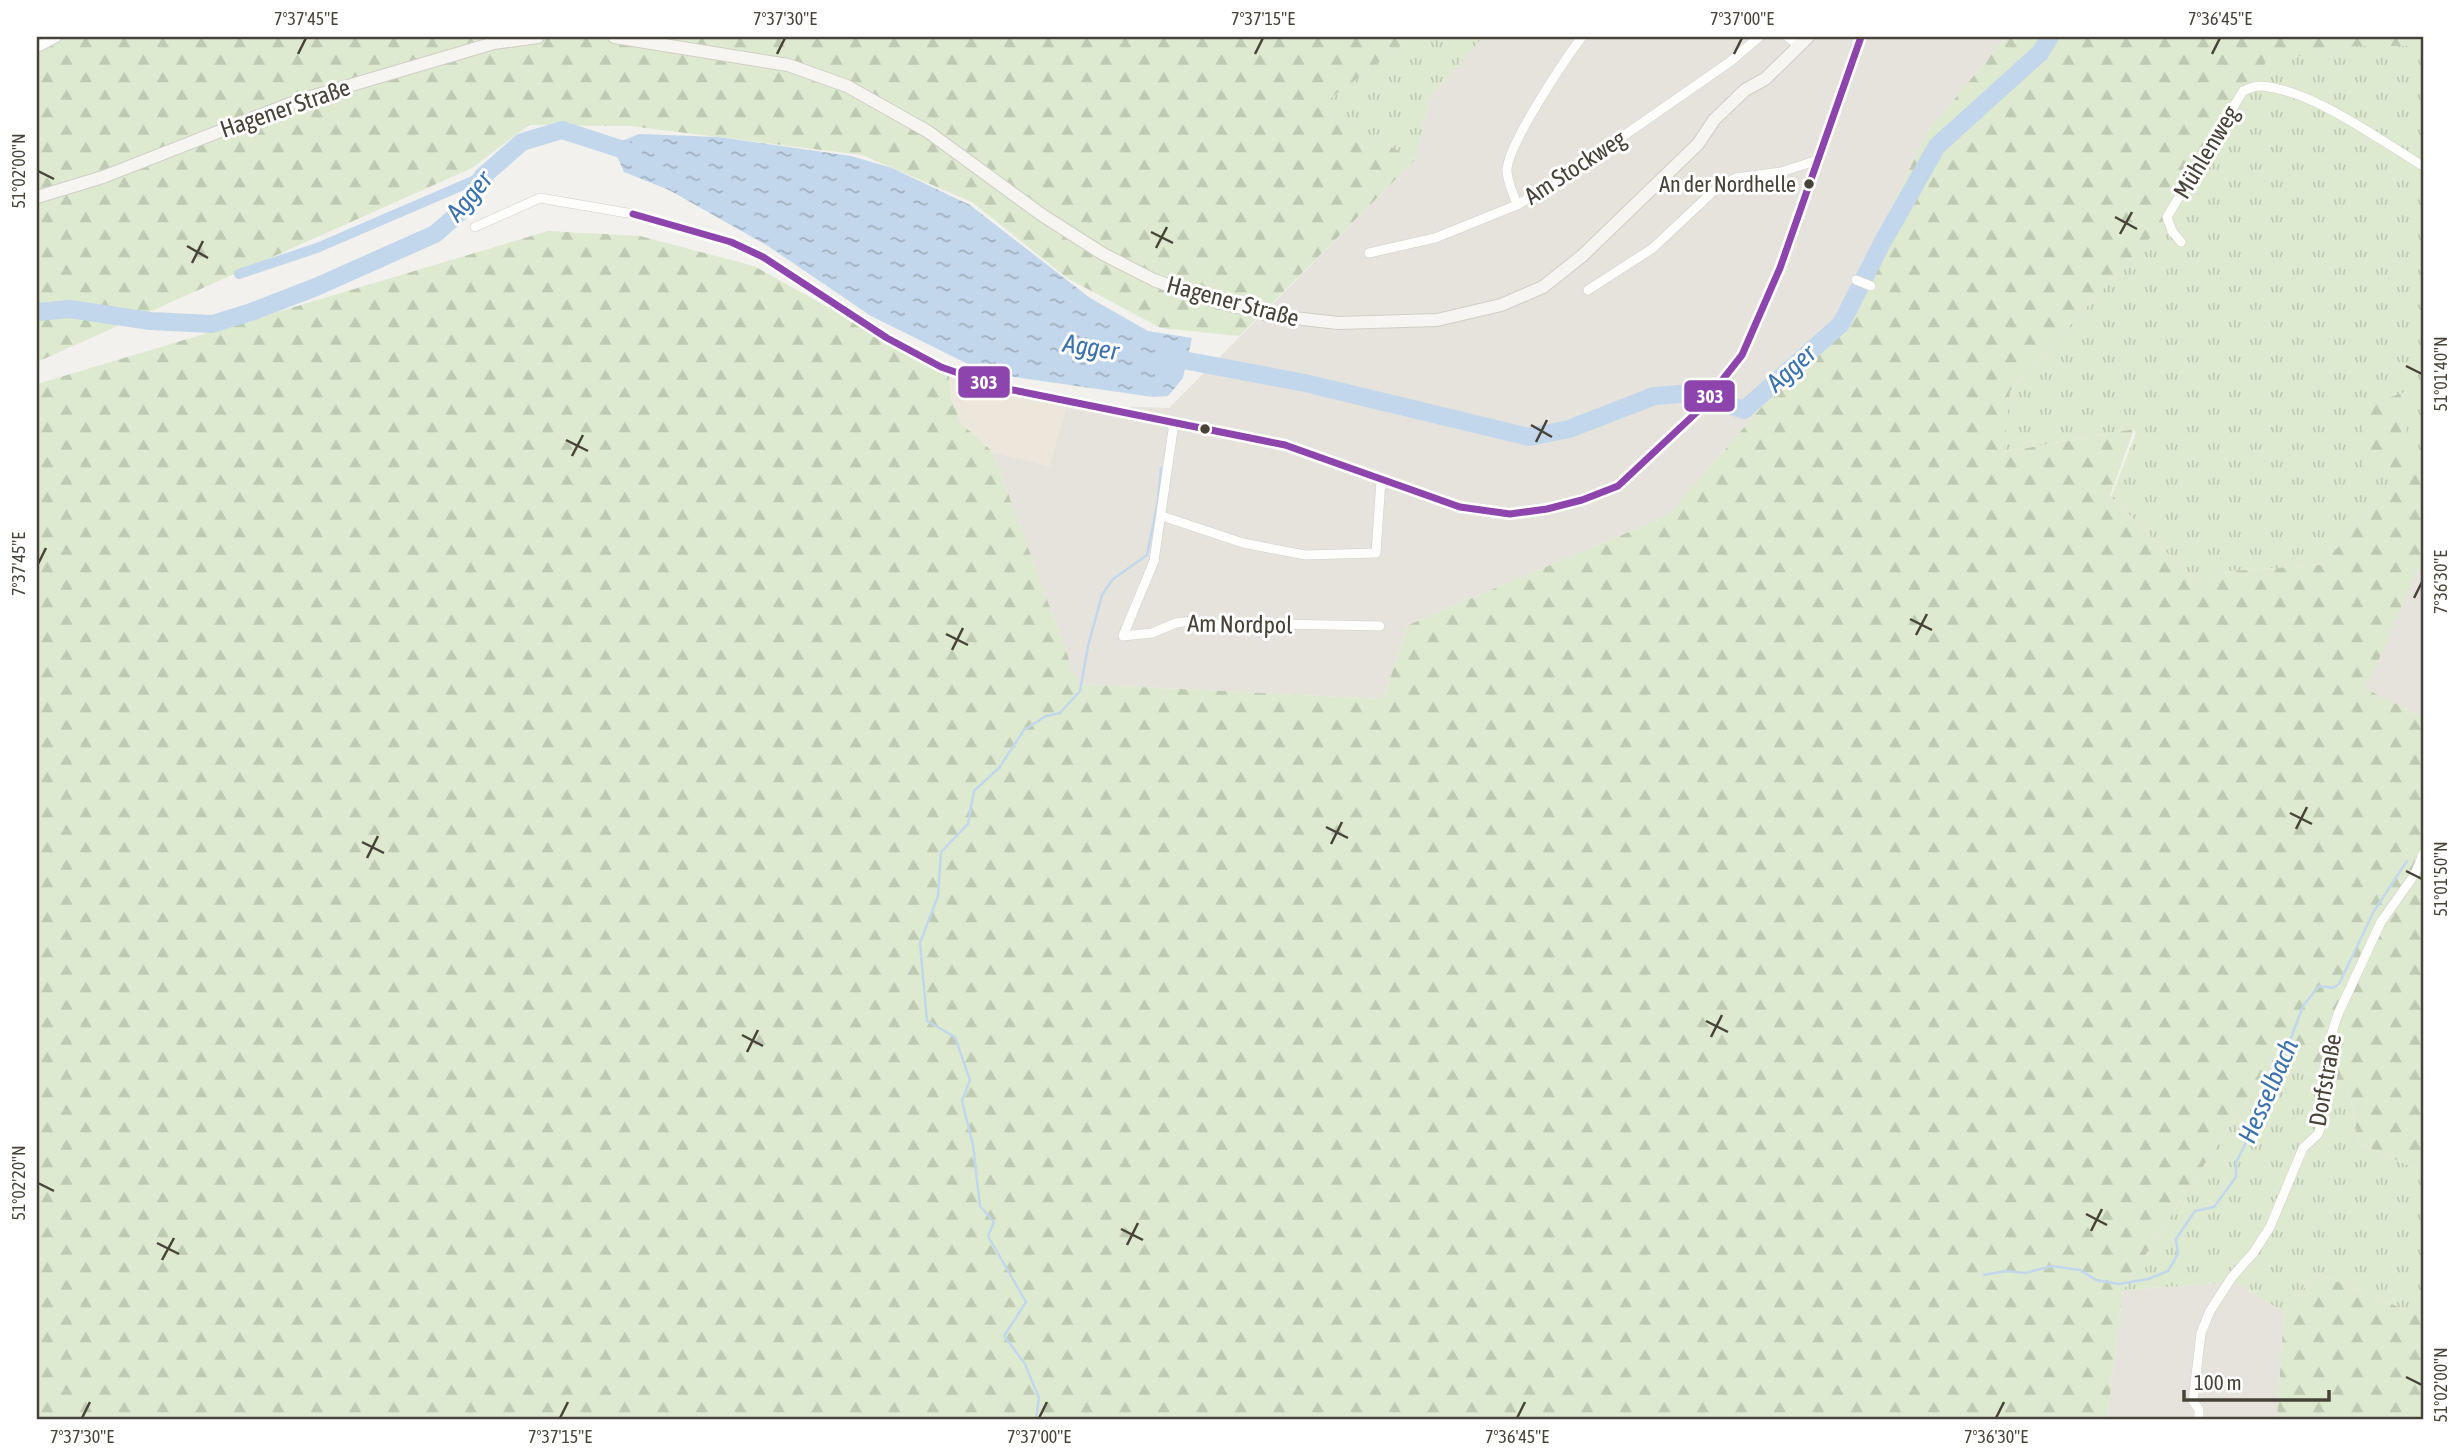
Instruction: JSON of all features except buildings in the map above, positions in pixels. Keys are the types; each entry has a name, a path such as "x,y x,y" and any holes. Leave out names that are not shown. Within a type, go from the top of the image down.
{"main road":[{"name":"Hagener Straße","path":"37,197 103,177 297,101 494,43 538,37"},
{"name":"Hagener Straße","path":"614,37 777,63 847,86 927,131 1042,215 1103,254 1154,280 1206,299 1268,315 1338,323 1437,320 1501,305 1543,287 1582,256 1698,144 1714,120 1745,90 1765,79 1803,41"}],"street":[{"path":"37,47 56,37"},
{"path":"1517,205 1507,170 1512,151 1563,62 1583,37"},
{"name":"Am Stockweg","path":"1369,253 1435,237 1517,205 1560,180 1731,61 1759,37"},
{"path":"1788,37 1803,41"},
{"path":"475,227 540,198 633,214 731,242 763,257 887,338 941,367 998,387 1285,445 1460,507 1510,514 1547,509 1582,500 1618,486 1698,411 1742,355 1780,268 1861,37"},
{"name":"Mühlenweg","path":"2181,242 2172,231 2167,217 2243,91 2257,86 2298,95 2333,112 2423,166"},
{"path":"1588,290 1653,248 1718,187 1736,178 1781,172 1818,160"},
{"path":"1856,280 1871,286"},
{"path":"1174,423 1162,516 1243,542 1305,555 1376,553 1381,480"},
{"name":"Am Nordpol","path":"1162,516 1154,561 1123,636 1152,633 1176,623 1192,621 1249,628 1279,624 1380,626"},
{"name":"Dorfstraße","path":"2199,1419 2199,1410 2193,1401 2201,1333 2210,1311 2232,1277 2260,1244 2270,1227 2303,1148 2318,1135 2321,1126 2321,1098 2332,1033 2338,1014 2382,922 2415,874 2423,855"}],"shaded area":[{"path":"1483,37 2006,37 1927,132 1839,318 1667,516 1408,625 1383,699 1078,684 993,452 1049,466 1067,405 1169,408 1415,160 1430,97"},
{"path":"949,375 1067,405 1049,466 993,452 962,424 951,399"},
{"path":"2423,563 2423,717 2365,689"},
{"path":"2234,1282 2284,1312 2277,1419 2107,1419 2123,1290"}],"green space":[{"path":"37,37 1412,37 1319,107 1415,160 1239,336 1161,328 1067,278 972,202 862,155 630,126 529,125 472,168 37,362"},
{"path":"1412,37 1483,37 1430,97 1415,160 1318,107"},
{"path":"2006,37 2423,37 2423,46 2356,46 2266,62 2253,85 2228,113 2157,230 2010,391 2004,452 2134,429 2110,496 2200,586 2230,571 2322,565 2395,483 2363,466 2364,407 2410,390 2405,451 2423,462 2423,563 2366,689 2423,717 2423,1172 2359,1143 2349,1089 2272,1060 2123,1290 2107,1419 37,1419 37,384 548,231 640,236 754,266 949,375 951,399 962,424 993,452 1078,684 1383,699 1408,625 1667,516 1839,318 1927,132"},
{"path":"2356,46 2423,46 2423,165 2334,111 2253,85 2266,61"},
{"path":"2258,88 2298,96 2332,113 2423,168 2423,462 2405,452 2396,483 2322,565 2230,571 2200,586 2111,497 2136,433 2134,429 2003,452 2010,391 2157,230 2244,92"},
{"path":"2272,1060 2349,1089 2359,1143 2423,1172 2423,1313 2413,1313 2317,1273 2284,1312 2234,1282 2123,1290"},
{"path":"2317,1273 2413,1313 2423,1313 2423,1419 2277,1419 2284,1312"}],"water":[{"path":"639,134 718,137 851,156 892,168 970,205 1090,298 1148,331 1192,338 1183,378 1168,396 1153,397 986,373 871,316 768,246 669,190 624,172 612,145"}],"waterway":[{"name":"Agger","path":"1167,357 1305,383 1529,437 1569,429 1654,396 1692,393 1744,410 1841,324 1882,243 1937,146 2040,53 2050,37"},
{"name":"Agger","path":"37,312 70,309 150,321 212,324 316,287 435,234 466,207 482,177 522,142 562,130 633,153"},
{"path":"239,274 317,248 482,177"},
{"path":"1036,1419 1039,1398 1025,1364 1004,1336 1026,1302 988,1236 994,1222 980,1206 973,1145 962,1101 970,1080 955,1037 927,1021 920,943 938,896 941,852 968,824 974,791 999,768 1024,730 1046,716 1060,713 1080,691 1088,646 1102,595 1113,579 1147,555 1158,501 1161,468"},
{"name":"Hesselbach","path":"1984,1275 2006,1271 2025,1273 2052,1266 2080,1270 2096,1280 2119,1284 2148,1279 2168,1271 2178,1254 2176,1239 2195,1211 2214,1207 2236,1177 2236,1163 2257,1119 2258,1102 2282,1071 2283,1059 2303,1006 2319,986 2333,988 2339,984 2374,911 2407,861"}],"transit line":[{"name":"303","path":"633,214 731,242 763,257 887,338 941,367 998,387 1285,445 1460,507 1510,514 1547,509 1582,500 1618,486 1698,411 1742,355 1780,268 1861,37"}],"place":[{"name":"An der Nordhelle","path":"1809,184"}]}
